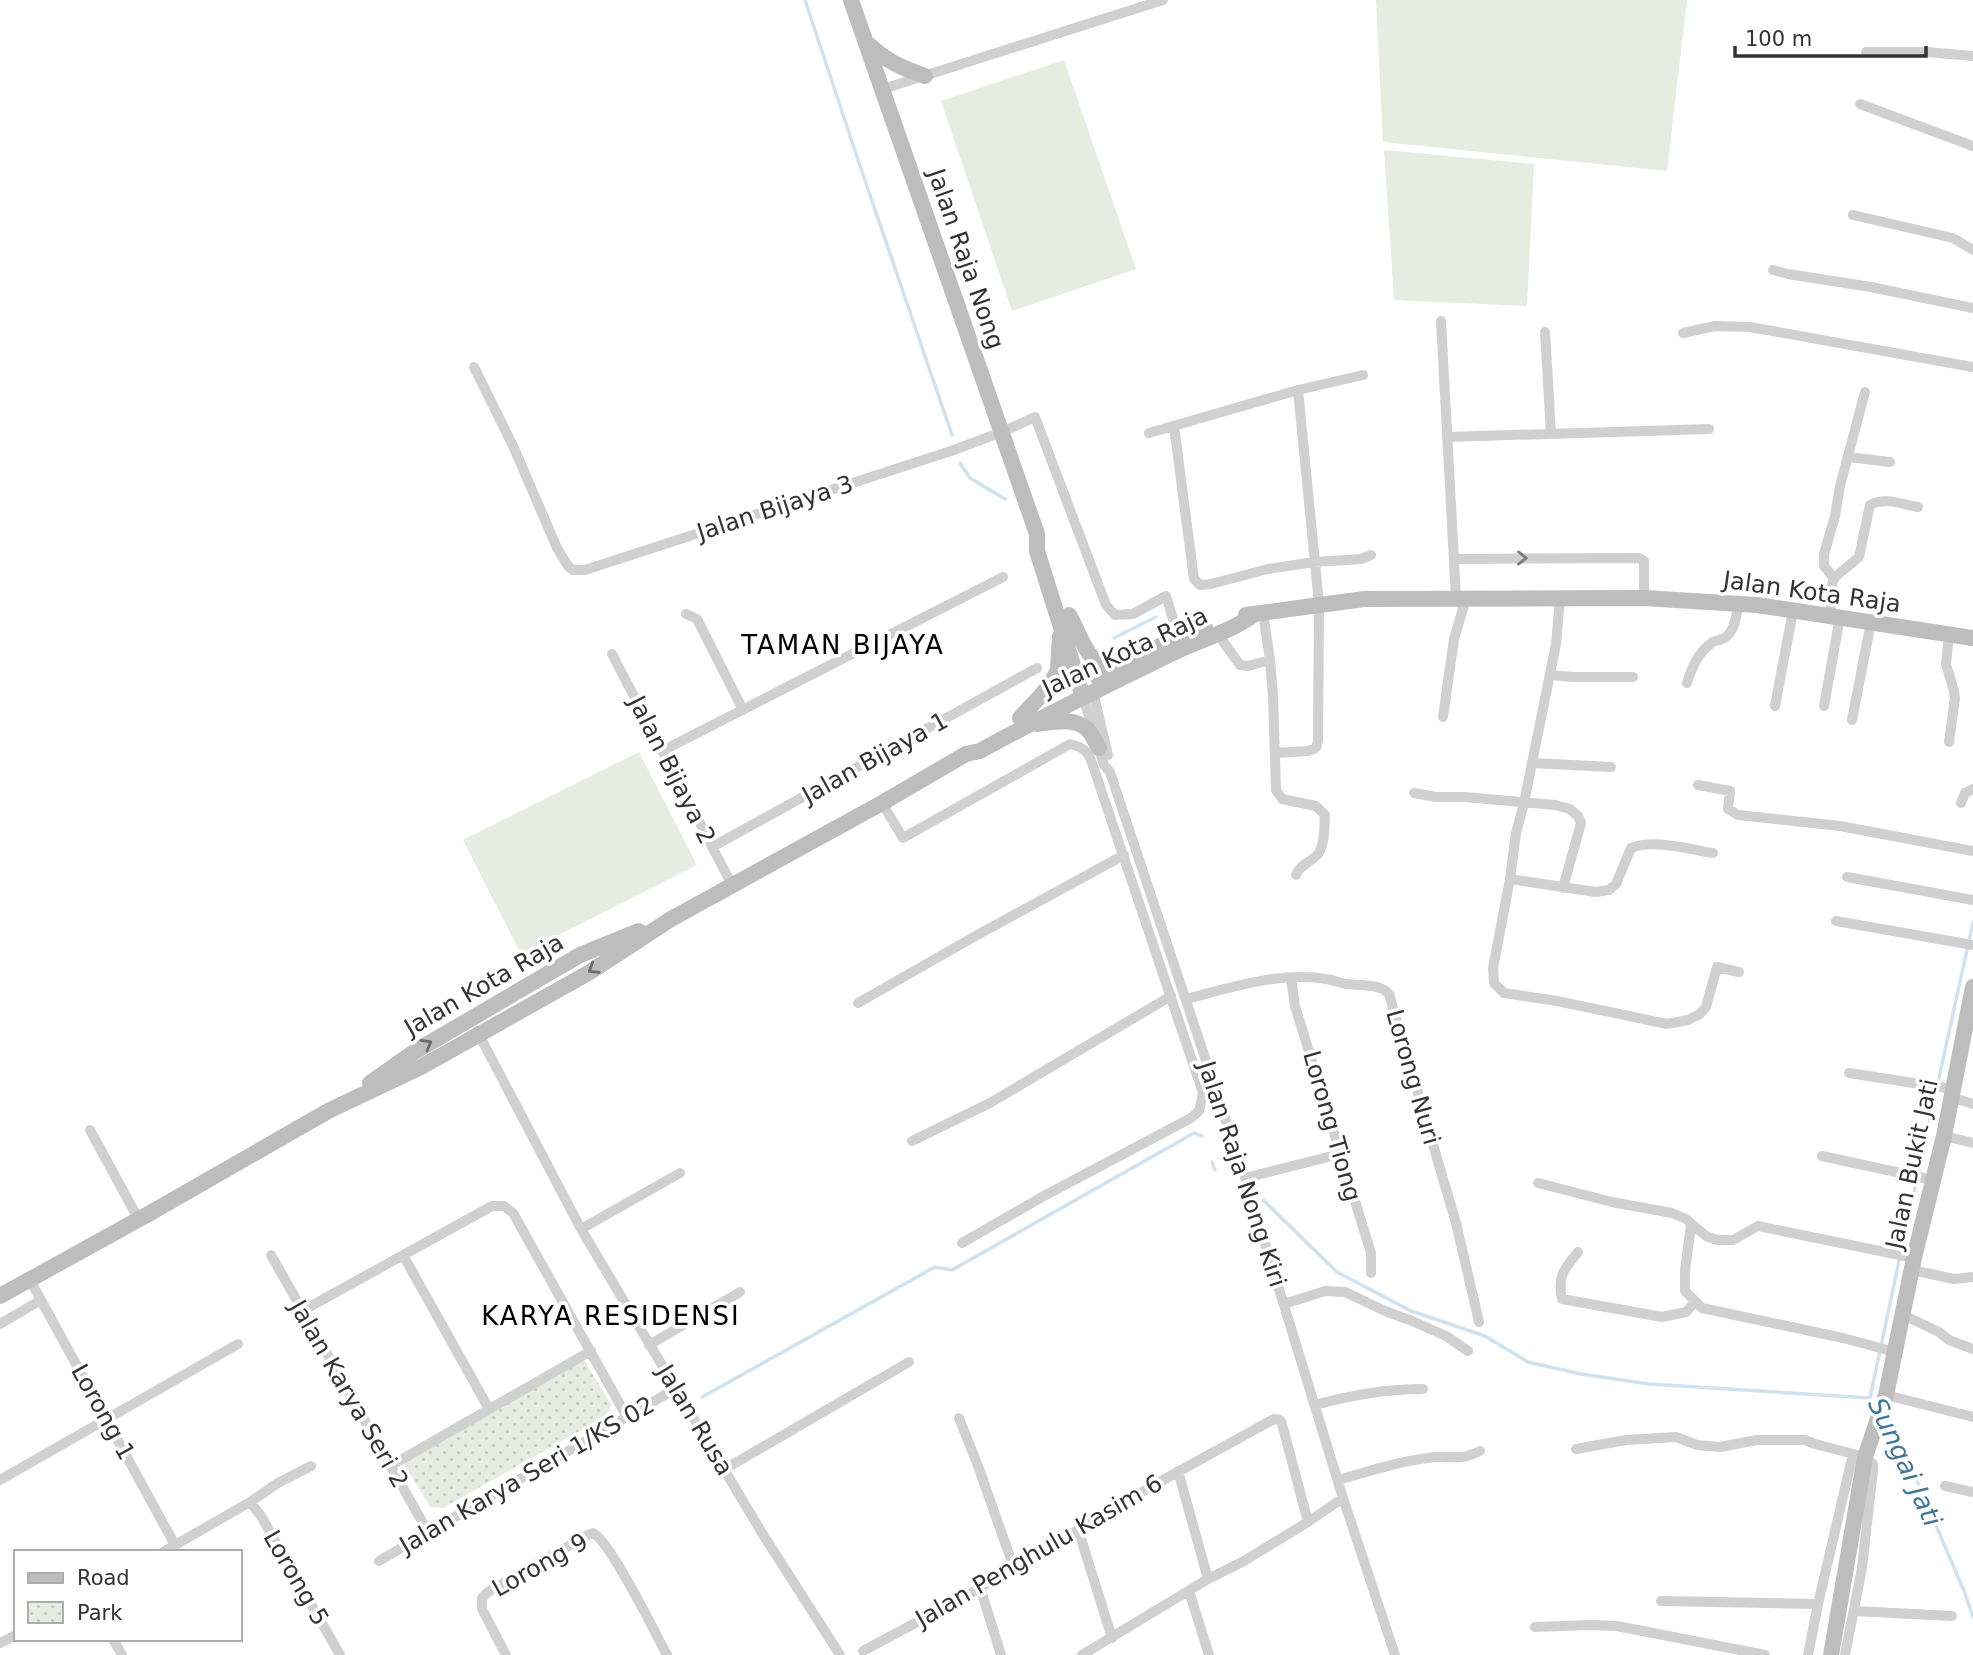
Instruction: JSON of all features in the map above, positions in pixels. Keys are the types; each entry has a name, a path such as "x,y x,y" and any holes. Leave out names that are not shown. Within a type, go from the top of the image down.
{"main road":[{"name":"Jalan Raja Nong","path":"851,0 1037,534 1048,548 1064,617 1087,689"},
{"path":"866,43 898,67 925,76"},
{"name":"Jalan Kota Raja","path":"0,1296 330,1110 421,1067 475,1026 590,972 671,919 966,754 980,751 1025,720 1180,643 1217,633 1245,622 1259,613 1364,599 1644,598 1738,604 1973,638"},
{"path":"1064,617 1077,627 1086,650 1095,660 1105,665 1136,658 1180,643 1243,615 1259,613"},
{"path":"1064,617 1058,670 1025,720 1039,724 1054,721 1074,722 1087,729 1099,748"},
{"path":"1087,689 1136,658"},
{"name":"Jalan Bukit Jati","path":"1831,1655 1859,1456 1879,1419 1885,1398 1890,1351 1903,1315 1913,1264 1922,1178 1944,1136 1943,1090 1969,1030 1973,987"}],"street":[{"path":"883,89 1163,0"},
{"path":"1866,52 1927,52 1973,56"},
{"path":"1860,104 1973,146"},
{"path":"1853,215 1954,238 1973,250"},
{"path":"1773,270 1973,308"},
{"path":"1441,321 1454,559 1461,598 1443,717"},
{"path":"1683,333 1715,327 1750,327 1973,367"},
{"path":"1545,332 1551,433"},
{"name":"Jalan Bijaya 3","path":"474,367 514,447 556,548 573,570 585,570 938,456 1002,432"},
{"path":"1149,433 1298,390 1363,375"},
{"path":"1275,753 1308,751 1315,748 1318,741 1319,604 1298,390"},
{"path":"1834,578 1824,566 1824,554 1865,392"},
{"path":"1002,432 1035,417 1105,605 1115,615 1133,614 1166,596 1180,643"},
{"path":"1174,426 1194,579 1200,585 1268,569 1361,559 1371,555"},
{"path":"1447,436 1709,429"},
{"path":"1849,457 1890,461"},
{"path":"1824,706 1835,617 1831,589 1834,578 1859,557 1870,505 1877,501 1888,501 1918,508"},
{"path":"1454,559 1639,558 1644,561 1644,598"},
{"path":"662,751 1003,577"},
{"path":"1560,598 1556,643 1516,833 1493,968 1494,984 1504,993 1667,1024 1688,1020 1700,1014 1706,1007 1717,967 1739,972"},
{"path":"1687,683 1693,664 1702,651 1727,636 1734,624 1738,604"},
{"path":"1775,706 1793,611"},
{"path":"1259,613 1270,660 1276,790 1282,799 1316,806 1325,815 1321,849 1315,857 1299,868 1296,875"},
{"path":"686,614 696,619 743,710"},
{"path":"1852,720 1871,622"},
{"path":"1217,633 1240,665 1248,666 1270,660"},
{"path":"1949,635 1946,664 1955,698 1949,742"},
{"name":"Jalan Bijaya 2","path":"612,654 732,885"},
{"name":"Jalan Bijaya 1","path":"712,847 1037,668"},
{"path":"1550,675 1633,677"},
{"path":"1087,689 1110,763 1110,772"},
{"name":"Jalan Raja Nong Kiri","path":"1087,689 1104,765 1110,772 1186,999 1395,1655"},
{"path":"882,803 903,838 1070,744 1084,748 1124,855 1203,1089 1199,1111 1191,1118 962,1243"},
{"path":"1532,763 1611,767"},
{"path":"1698,785 1730,791 1728,809 1738,815 1840,826 1973,851"},
{"path":"1961,803 1965,793 1973,789"},
{"path":"1414,793 1436,797 1555,805 1570,809 1581,822 1563,888"},
{"path":"1510,879 1595,892 1608,890 1616,884 1631,848 1639,844 1713,853"},
{"path":"859,1003 1124,855"},
{"path":"1847,877 1973,900"},
{"path":"1836,921 1969,944"},
{"name":"Lorong Nuri","path":"1186,999 1239,984 1291,978 1326,979 1385,989 1389,994 1456,1223 1479,1322"},
{"name":"Lorong Tiong","path":"1291,978 1295,1006 1371,1253 1371,1273"},
{"path":"912,1141 990,1103 1171,996"},
{"name":"Jalan Rusa","path":"475,1026 582,1229 649,1345 762,1533 840,1655"},
{"path":"1849,1073 1943,1090 1973,1104"},
{"path":"90,1130 139,1220"},
{"path":"1944,1136 1973,1143"},
{"path":"1244,1178 1340,1154"},
{"path":"1822,1156 1922,1178"},
{"path":"582,1229 680,1173"},
{"path":"1538,1183 1622,1204 1672,1213 1686,1219 1706,1236 1717,1240 1733,1240 1758,1226 1913,1264 1954,1279 1973,1277"},
{"path":"302,1311 492,1206 504,1206 513,1213 627,1417"},
{"path":"1691,1224 1685,1291 1702,1307 1890,1351"},
{"path":"1578,1252 1565,1268 1559,1284 1562,1299 1662,1317 1686,1312 1695,1302"},
{"name":"Jalan Karya Seri 2","path":"271,1255 428,1532"},
{"path":"403,1255 489,1409"},
{"name":"Lorong 1","path":"30,1280 175,1545"},
{"path":"1284,1304 1325,1291 1345,1292 1446,1336 1468,1351"},
{"path":"649,1345 740,1292"},
{"path":"0,1324 41,1300"},
{"path":"1903,1315 1949,1340 1973,1349"},
{"path":"0,1480 238,1344"},
{"path":"390,1466 590,1352"},
{"path":"725,1469 909,1362"},
{"name":"Jalan Karya Seri 1/KS 02","path":"379,1561 675,1389"},
{"path":"1315,1405 1351,1395 1387,1390 1423,1390"},
{"path":"1885,1398 1973,1417"},
{"path":"959,1418 1014,1568"},
{"name":"Jalan Penghulu Kasim 6","path":"863,1651 1014,1568 1077,1529 1273,1419 1280,1420 1282,1424 1308,1522"},
{"path":"1576,1449 1626,1440 1676,1437 1697,1445 1720,1447 1757,1440 1805,1440 1859,1456 1873,1464 1862,1568 1845,1655"},
{"path":"1338,1480 1396,1464 1438,1457 1458,1459 1480,1451"},
{"path":"1808,1655 1818,1604 1859,1456"},
{"path":"166,1550 311,1466"},
{"path":"1178,1471 1208,1580"},
{"path":"1945,1486 1973,1492"},
{"path":"1084,1654 1244,1561 1343,1498"},
{"name":"Lorong 5","path":"250,1502 261,1516 340,1655"},
{"path":"1077,1529 1112,1638"},
{"name":"Lorong 9","path":"506,1655 482,1609 482,1598 488,1592 593,1533 600,1536 618,1565 667,1655"},
{"path":"980,1587 1001,1655"},
{"path":"1189,1591 1209,1655"},
{"path":"1661,1601 1818,1604"},
{"path":"1854,1611 1952,1616"},
{"path":"1535,1627 1616,1626 1765,1655"}],"green space":[{"path":"1376,0 1687,0 1667,171 1383,142"},
{"path":"1064,60 1136,269 1012,311 941,101"},
{"path":"1384,150 1534,164 1527,306 1394,300"},
{"path":"639,752 697,865 521,954 463,840"},
{"path":"584,1360 611,1404 608,1415 443,1508 430,1507 403,1462"}],"waterway":[{"path":"805,0 952,435"},
{"path":"960,463 970,478 1005,499"},
{"path":"1114,638 1156,617"},
{"name":"Sungai Jati","path":"1901,1252 1973,922"},
{"path":"702,1397 935,1267 952,1270 1194,1133 1202,1136"},
{"path":"1212,1162 1215,1170"},
{"path":"1263,1200 1337,1272 1411,1311 1485,1336 1528,1362 1581,1374 1649,1384 1870,1398"},
{"name":"Sungai Jati","path":"1870,1398 1899,1261"},
{"name":"Sungai Jati","path":"1886,1415 1891,1420 1973,1617"}],"district":[{"name":"TAMAN BIJAYA","path":"843,645"},
{"name":"KARYA RESIDENSI","path":"611,1316"}]}
